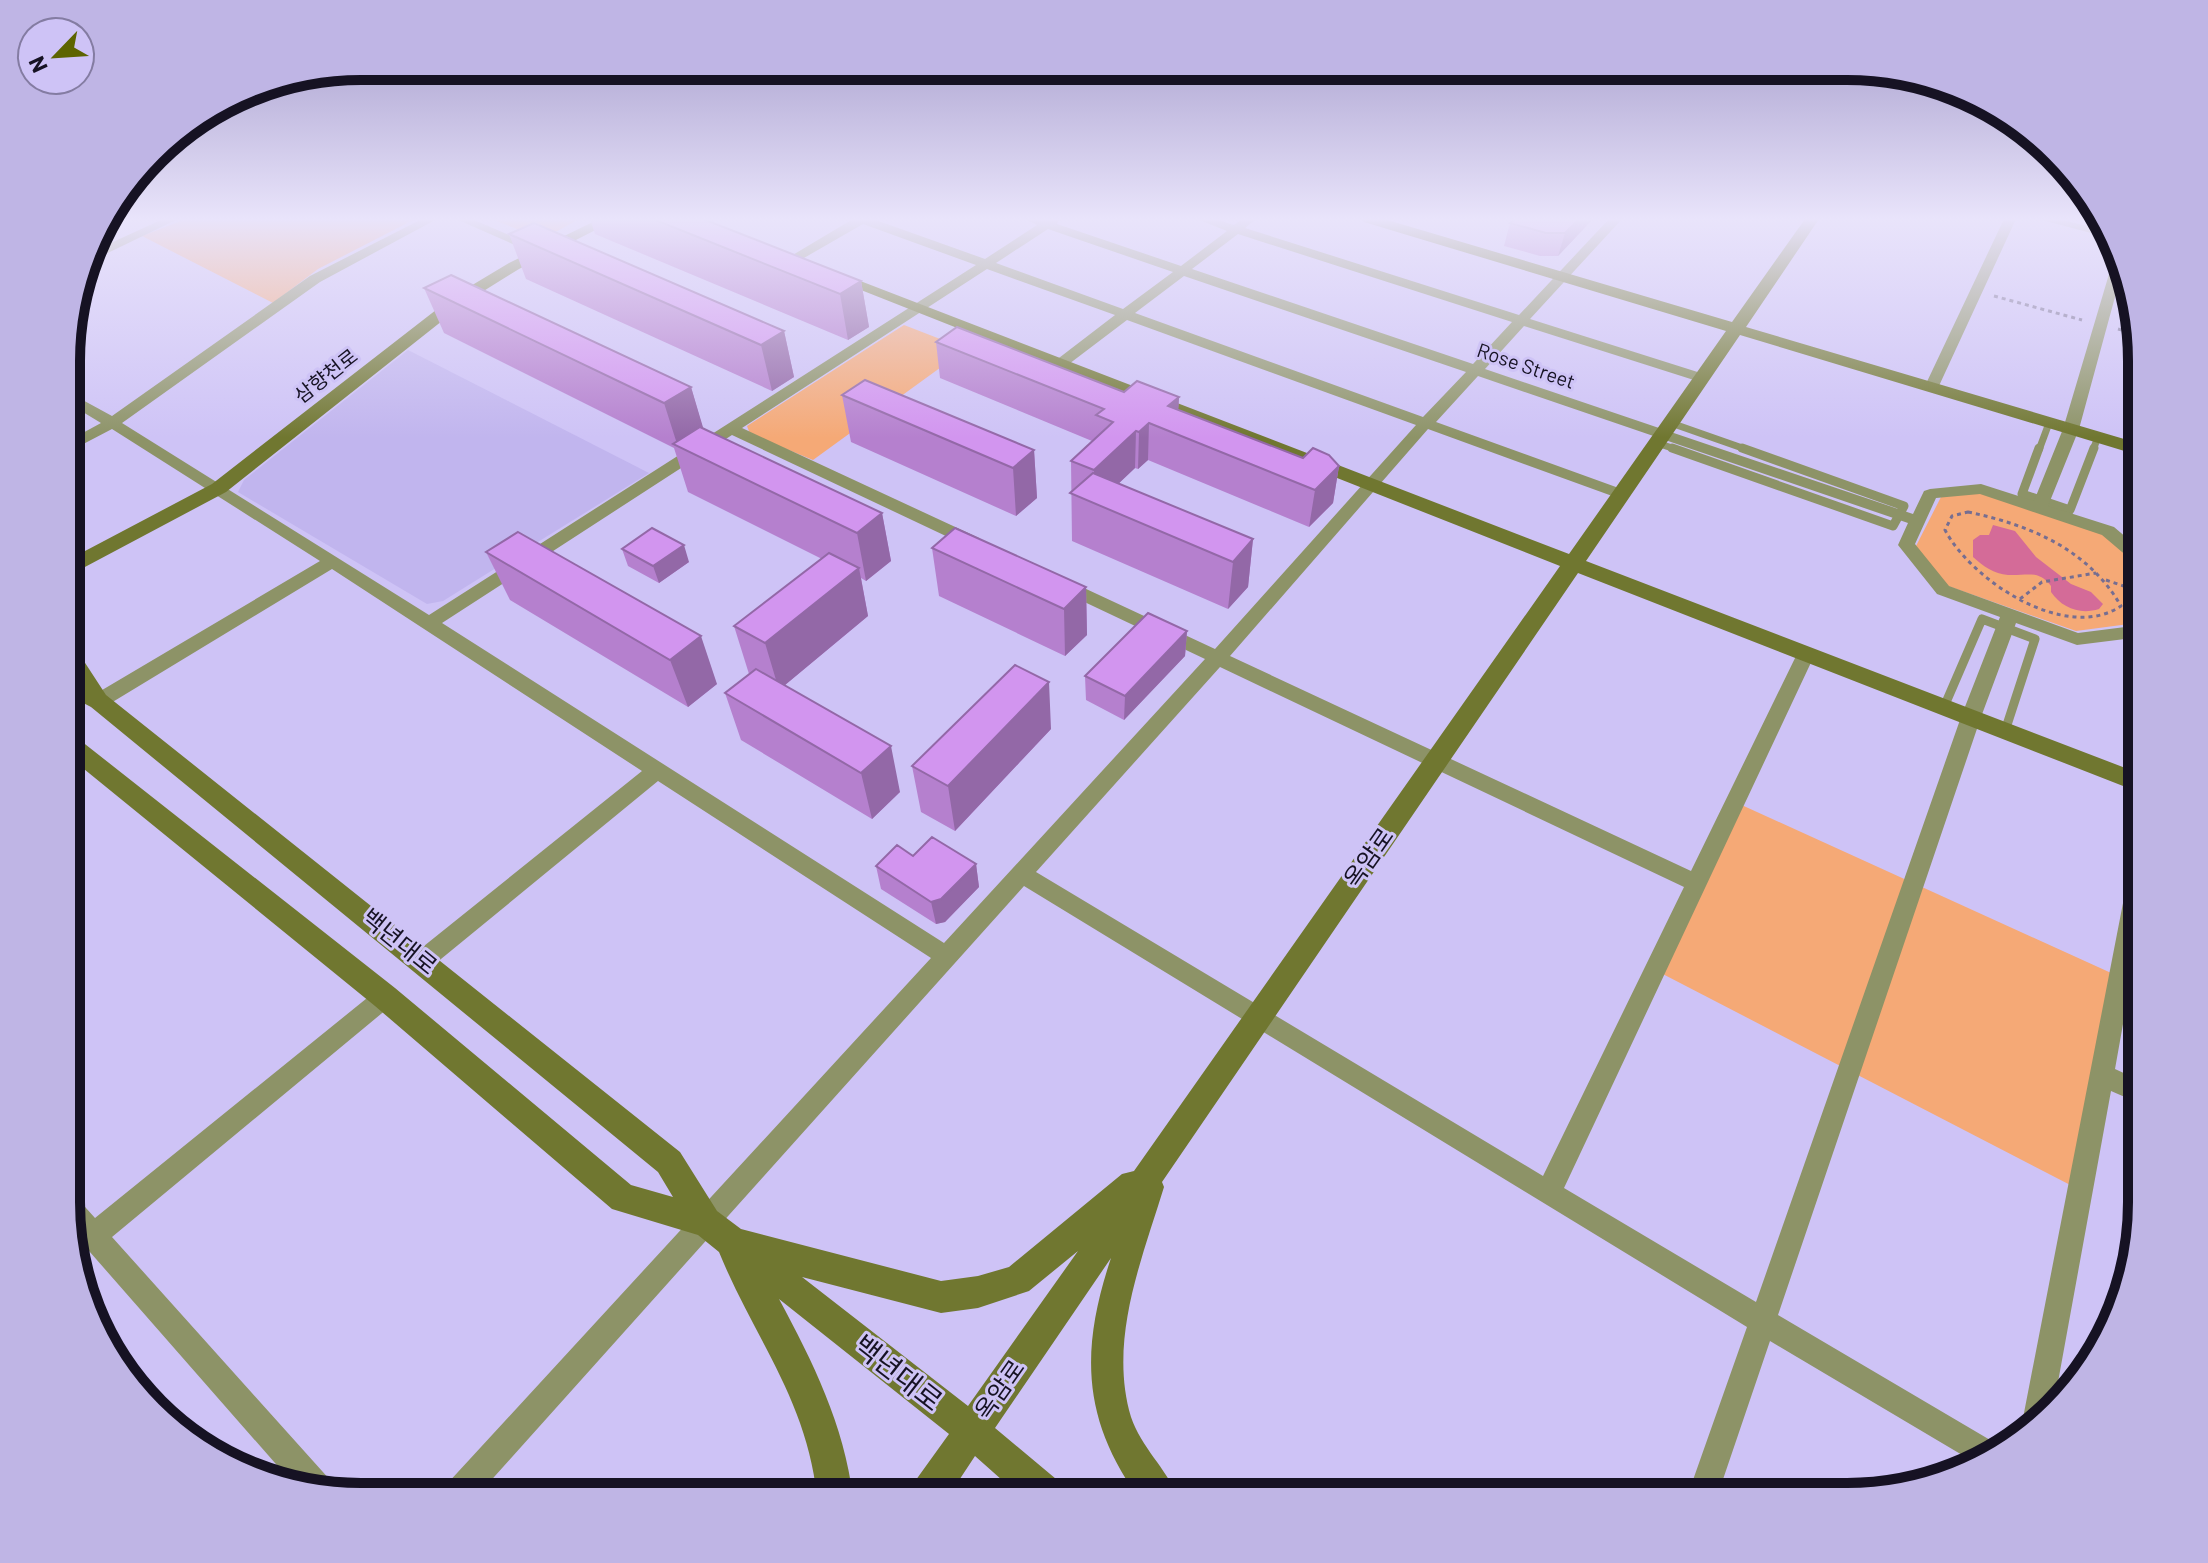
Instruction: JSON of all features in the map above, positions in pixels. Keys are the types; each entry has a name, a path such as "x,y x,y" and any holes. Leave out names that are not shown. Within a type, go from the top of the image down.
{"street":[{"path":"80,440 112,423 297,292"},
{"name":"삼향천로","path":"80,563 219,488 433,319 473,292"},
{"path":"875,292 2128,779"},
{"path":"429,623 941,292"},
{"path":"1064,292 1621,494"},
{"path":"1060,364 1154,292"},
{"name":"Rose Street","path":"1248,292 1918,521"},
{"path":"1432,292 1702,378"},
{"path":"471,1482 718,1232 947,957 1425,424 1548,292"},
{"path":"1612,292 2127,446"},
{"name":"옥암로","path":"936,1482 1762,292"},
{"path":"1931,388 1976,292"},
{"path":"2041,504 2071,429 2110,292"},
{"path":"80,403 219,488 947,957"},
{"path":"730,428 989,550"},
{"path":"2127,547 2108,531 2041,504 1981,489 1930,494 1906,545 1943,590 2077,639 2127,633"},
{"path":"80,558 99,554"},
{"path":"80,573 99,554"},
{"path":"80,673 99,701 332,561"},
{"path":"1046,577 1696,883"},
{"path":"1707,1483 1971,717 2012,613"},
{"path":"1548,1193 1806,654"},
{"name":"백년대로","path":"80,691 99,701 669,1162 718,1232 972,1431 1032,1482"},
{"name":"백년대로","path":"80,753 385,997 623,1198 718,1232"},
{"path":"422,961 657,770"},
{"path":"1022,874 1548,1193 1980,1450"},
{"path":"2039,1407 2128,938"},
{"path":"94,1235 385,997"},
{"path":"2102,1075 2128,1087"},
{"path":"718,1232 941,1297 978,1292 1018,1280 1156,1165"},
{"path":"1148,1483 1124,1445 1108,1399 1104,1357 1110,1315 1156,1165"},
{"path":"81,1221 308,1478"},
{"path":"718,1232 819,1417 835,1472 835,1482"}],"lane":[{"path":"2049,423 2022,494 2041,504 2070,510 2098,437"},
{"path":"1944,707 1982,619 2012,613 2035,639 2005,731"}],"path":[{"path":"1976,292 2126,332"},
{"path":"1968,512 1980,514 2040,533 2082,560 2096,573 2114,589 2121,606 2101,617 2076,619 2012,613 1986,579 1959,553 1945,530 1952,516 1968,512"},
{"path":"2012,613 2042,582 2096,573"},
{"path":"2102,578 2127,587"}],"shaded area":[{"path":"251,292 288,292 273,303"},
{"path":"904,325 966,349 813,460 750,434 747,426"},
{"path":"408,350 649,473 443,601 427,604 238,492 244,480"},
{"path":"1981,493 2103,533 2127,555 2127,624 2076,631 1945,585 1915,548 1941,497"},
{"path":"1993,525 2015,531 2036,557 2071,584 2091,592 2103,604 2092,611 2072,609 2055,598 2051,586 2041,577 2003,574 1985,566 1973,557 1973,540 1980,535 1989,535"},
{"path":"1735,802 2120,977 2080,1190 1655,970"}],"building":[{"path":"432,292 487,292 691,387 664,403"},
{"path":"641,292 694,292 784,331 761,345"},
{"path":"957,327 1124,392 1137,381 1179,397 1168,406 1303,458 1313,448 1329,455 1339,466 1315,490 1149,423 1094,470 1071,461 1113,422 1096,415 1104,409 936,342"},
{"path":"865,380 1034,450 1013,468 842,395"},
{"path":"700,427 882,513 857,533 673,444"},
{"path":"1093,473 1253,539 1233,562 1070,493"},
{"path":"652,528 684,545 653,566 622,549"},
{"path":"955,528 1086,587 1064,609 932,548"},
{"path":"518,532 701,636 670,660 486,552"},
{"path":"829,553 859,568 765,643 734,626"},
{"path":"1148,613 1187,631 1125,696 1085,676"},
{"path":"1015,665 1049,682 948,786 912,766"},
{"path":"756,669 891,746 861,773 725,693"},
{"path":"932,837 976,864 941,899 931,902 876,866 897,845 913,856"}]}
